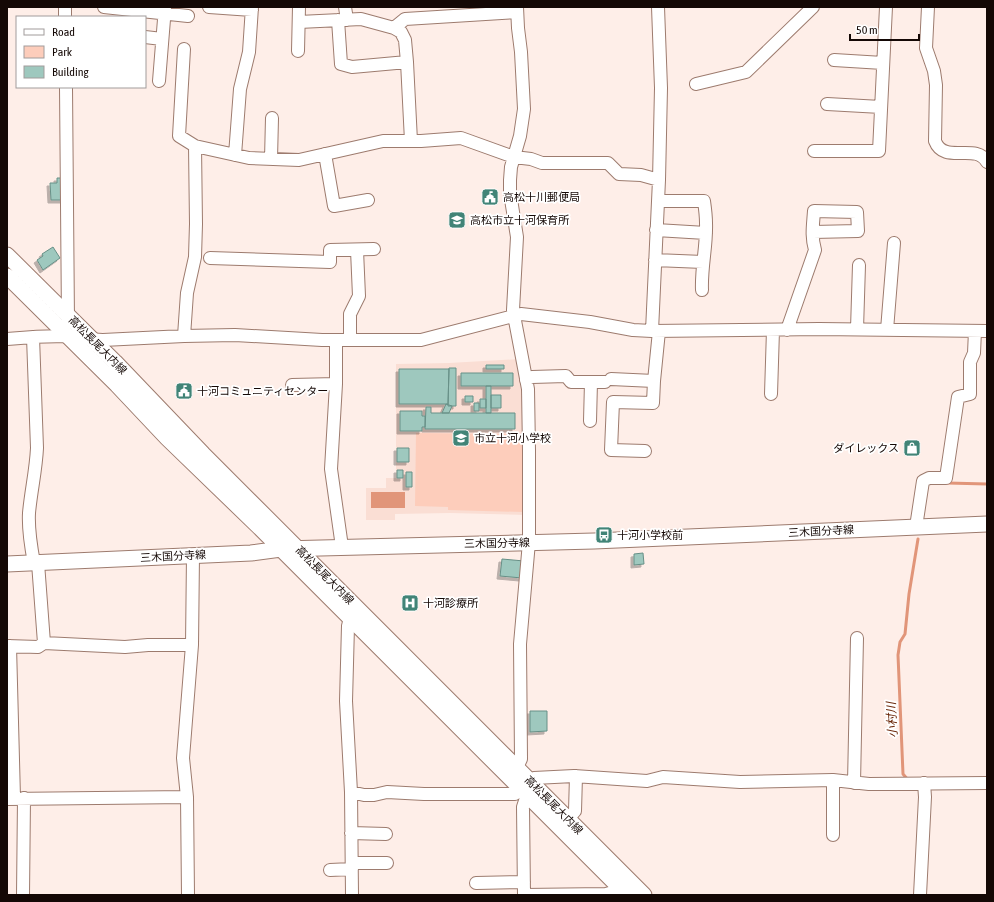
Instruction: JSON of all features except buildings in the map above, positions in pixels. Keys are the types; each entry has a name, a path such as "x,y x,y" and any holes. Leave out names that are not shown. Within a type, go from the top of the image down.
{"main road":[{"name":"高松長尾大内線","path":"7,255 93,340 203,454 298,549 529,788 623,891"},
{"name":"高松長尾大内線","path":"7,276 68,336 167,438 350,618 514,773"},
{"name":"三木国分寺線","path":"7,564 251,553 281,549 602,541 987,524"},
{"name":"高松長尾大内線","path":"529,788 568,819 644,895"}],"street":[{"path":"104,7 164,10 188,16"},
{"path":"210,7 252,8 249,52 240,89 235,155"},
{"path":"298,51 299,7"},
{"path":"345,7 342,20 341,64 352,67 407,62"},
{"path":"646,451 611,450 612,402 653,403 655,260 659,180 661,88 658,7"},
{"path":"696,84 746,72 813,7"},
{"path":"814,151 879,151 886,7"},
{"path":"928,7 926,48 934,71 936,85 935,141 937,147 942,151 950,153 978,154 985,158 987,162"},
{"path":"394,28 405,19 517,9 524,109 520,136 510,180 510,193 517,237 513,310 528,389 530,450 529,542 520,644 521,759 514,773"},
{"path":"159,81 164,10"},
{"path":"299,22 361,19 394,28 401,32 405,40 411,141"},
{"path":"146,37 162,39"},
{"path":"184,49 179,136 195,146 249,158 299,160 383,141 461,138 514,157 542,162 608,163 619,174 641,175 659,180"},
{"path":"834,60 883,63"},
{"path":"66,88 68,336"},
{"path":"827,104 881,106"},
{"path":"271,159 272,118"},
{"path":"184,336 187,293 195,257 195,146"},
{"path":"325,154 334,206 368,200"},
{"path":"658,201 704,201 706,233 702,272 702,290"},
{"path":"656,230 706,233"},
{"path":"787,330 815,250 812,241 813,232"},
{"path":"887,330 894,243"},
{"path":"210,258 330,262 330,250 374,249"},
{"path":"350,340 350,314 359,296 357,250"},
{"path":"655,260 703,262"},
{"path":"856,329 859,265"},
{"path":"7,339 68,336 93,340 235,335 336,340 421,340 521,314 590,322 633,330 655,332 856,329 981,331 970,362 970,394 958,397 946,478 929,478 923,481 916,527"},
{"path":"771,394 773,330"},
{"path":"33,337 37,462 29,514 29,533 36,563 44,643"},
{"path":"336,340 336,384 331,469 342,548"},
{"path":"526,380 532,377 566,376 571,382 608,380 654,381"},
{"path":"590,421 591,382"},
{"path":"292,385 336,384"},
{"path":"188,895 187,797 183,758 192,645 193,555"},
{"path":"350,618 348,626 346,701 351,792 352,895"},
{"path":"854,783 857,638"},
{"path":"23,895 9,700 8,646 38,647 44,643 125,647 148,645 192,645"},
{"path":"568,819 575,811 576,776"},
{"path":"623,891 606,894 524,895 523,807 534,778 576,776 647,781 663,777 740,782 833,780 868,784 987,783"},
{"path":"833,780 833,835"},
{"path":"916,783 925,797 920,895"},
{"path":"351,792 364,795 374,795 387,792 424,794 515,794 529,788"},
{"path":"15,798 187,797"},
{"path":"351,833 386,834"},
{"path":"330,870 352,866 387,863"},
{"path":"476,883 524,882"}],"shaded area":[{"name":"市立十河小学校","path":"520,359 524,387 527,515 450,513 395,514 395,520 366,520 366,488 386,488 386,478 396,478 396,364"},
{"path":"371,492 405,492 405,508 371,508"}],"green space":[{"path":"416,433 523,434 524,512 448,510 448,507 415,506"}],"waterway":[{"name":"小村川","path":"947,483 987,484"},
{"name":"小村川","path":"909,781 903,774 898,655 900,642 905,634 909,594 918,539"}],"place":[{"name":"高松十川郵便局","path":"490,197"},
{"name":"高松市立十河保育所","path":"457,220"},
{"name":"十河コミュニティセンター","path":"184,391"},
{"name":"市立十河小学校","path":"461,438"},
{"name":"ダイレックス","path":"912,448"},
{"name":"十河小学校前","path":"604,535"},
{"name":"十河診療所","path":"410,603"}]}
